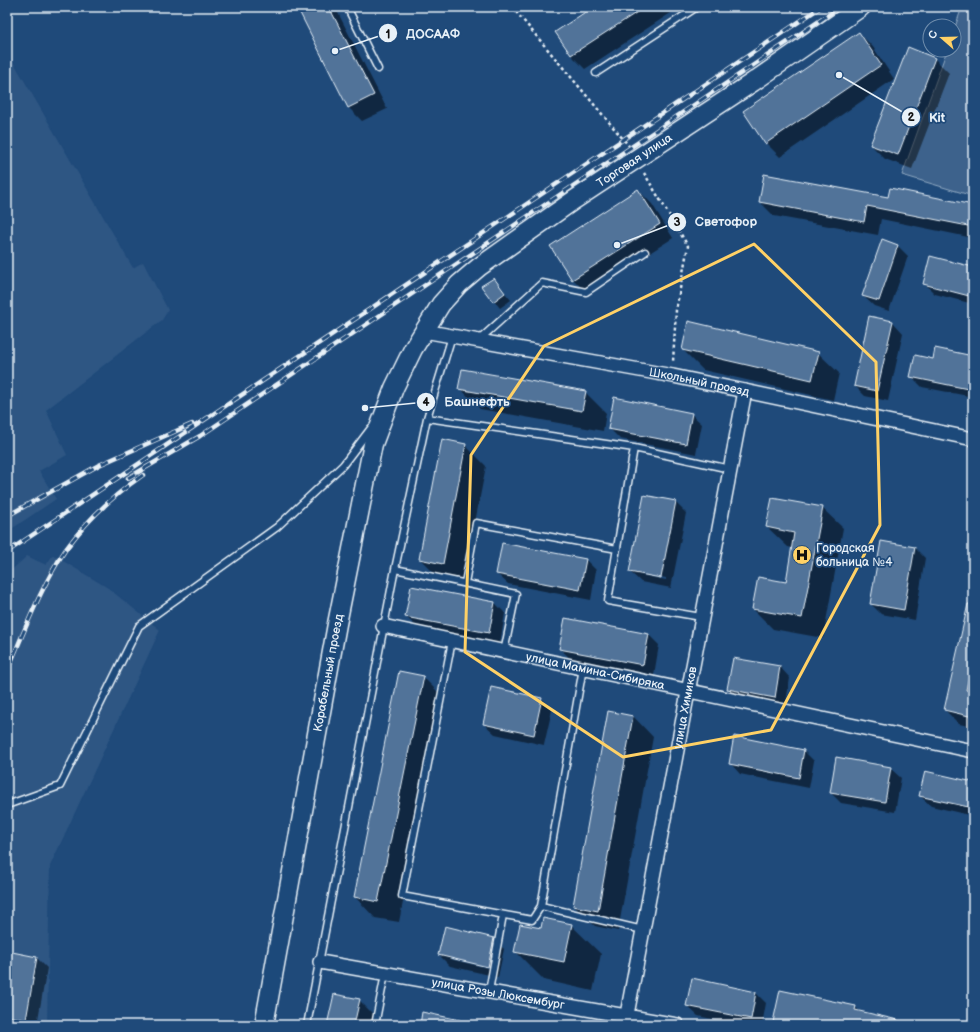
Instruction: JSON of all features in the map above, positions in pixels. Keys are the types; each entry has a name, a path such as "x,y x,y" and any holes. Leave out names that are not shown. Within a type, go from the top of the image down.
{"street":[{"name":"Торговая улица","path":"424,330 441,304 459,284 479,267 574,200 636,160 861,7"},
{"name":"Школьный проезд","path":"424,330 673,376 973,439"},
{"name":"Корабельный проезд","path":"264,1025 338,616 373,444 403,368 424,330"},
{"name":"улица Химиков","path":"626,1020 745,391"},
{"name":"улица Мамина-Сибиряка","path":"383,626 973,751"},
{"name":"улица Розы Люксембург","path":"320,962 489,991 626,1020 677,1025"}],"lane":[{"path":"347,7 378,69"},
{"path":"596,74 697,7"},
{"path":"478,340 542,284 586,292 645,252"},
{"path":"307,1025 394,569 427,418 452,335"},
{"path":"7,805 60,786 140,626 277,527 343,465 385,411"},
{"path":"427,418 634,448 730,469"},
{"path":"634,448 608,601 701,618"},
{"path":"465,583 476,523 617,549"},
{"path":"394,569 516,594 504,652"},
{"path":"452,641 402,896 532,920 541,906 583,668"},
{"path":"541,906 643,930"},
{"path":"489,991 503,914"},
{"path":"375,1025 385,974"}],"path":[{"path":"512,7 625,139 688,246 676,310 673,376"}],"highlighted area":[{"path":"754,244 876,362 880,525 771,730 623,757 465,652 471,455 544,346"}],"shaded area":[{"path":"962,7 973,7 973,196 902,175 944,58 962,58 962,18 958,18"},
{"path":"7,51 133,268 143,262 168,310 162,320 46,410 67,455 39,471 56,499 7,532"},
{"path":"53,555 108,588 160,630 50,866 47,1025 7,1025 7,574 27,556 46,565"}],"building":[{"path":"297,7 329,7 374,95 348,108"},
{"path":"593,7 645,7 571,55 555,32"},
{"path":"859,32 881,65 765,144 743,111"},
{"path":"908,47 922,53 922,58 935,58 898,155 870,145"},
{"path":"764,174 888,197 890,188 973,205 973,227 867,206 864,222 759,202"},
{"path":"638,189 660,224 572,280 550,246"},
{"path":"882,239 898,245 879,301 862,296"},
{"path":"930,256 973,267 973,297 923,284"},
{"path":"494,278 505,293 493,302 481,286"},
{"path":"869,316 893,321 877,391 854,386"},
{"path":"688,321 819,352 812,380 682,350"},
{"path":"935,348 973,356 973,390 910,377 915,355 933,359"},
{"path":"462,369 586,391 582,411 458,389"},
{"path":"614,397 692,413 686,444 608,429"},
{"path":"442,439 466,444 443,564 419,559"},
{"path":"644,495 676,501 661,578 629,572"},
{"name":"Городская больница №4","path":"772,498 823,507 802,618 752,609 758,577 786,582 794,533 766,527"},
{"path":"881,541 915,547 904,610 870,604"},
{"path":"502,543 586,559 580,590 496,574"},
{"path":"411,586 495,602 489,633 405,617"},
{"path":"968,604 973,604 973,657 966,690 973,691 973,717 944,710"},
{"path":"565,618 649,634 643,665 559,649"},
{"path":"733,658 780,666 775,698 727,689"},
{"path":"399,671 424,676 378,902 354,897"},
{"path":"491,687 542,698 534,735 483,724"},
{"path":"608,711 633,716 598,911 573,906"},
{"path":"734,736 804,750 799,778 729,764"},
{"path":"836,757 891,767 885,802 830,793"},
{"path":"925,771 973,782 973,808 919,796"},
{"path":"543,918 572,924 564,962 514,952 520,924 541,928"},
{"path":"445,926 494,938 488,967 438,955"},
{"path":"7,951 37,957 26,1020 7,1016"},
{"path":"692,978 756,992 751,1019 686,1006"},
{"path":"780,990 856,1006 855,1010 898,1020 898,1025 790,1025 773,1022"},
{"path":"334,994 360,999 354,1025 327,1025"},
{"path":"422,1012 460,1020 460,1025 420,1025"}],"railway":[{"path":"7,552 821,7"},
{"path":"128,478 200,436 840,7"},
{"path":"7,516 99,465 192,424"},
{"path":"7,671 41,593 66,549 74,538 102,509 143,475"}],"place":[{"name":"ДОСААФ","path":"335,51"},
{"name":"Kit","path":"839,75"},
{"name":"Светофор","path":"617,245"},
{"name":"Башнефть","path":"365,408"},
{"name":"Городская больница №4","path":"802,555"}]}
